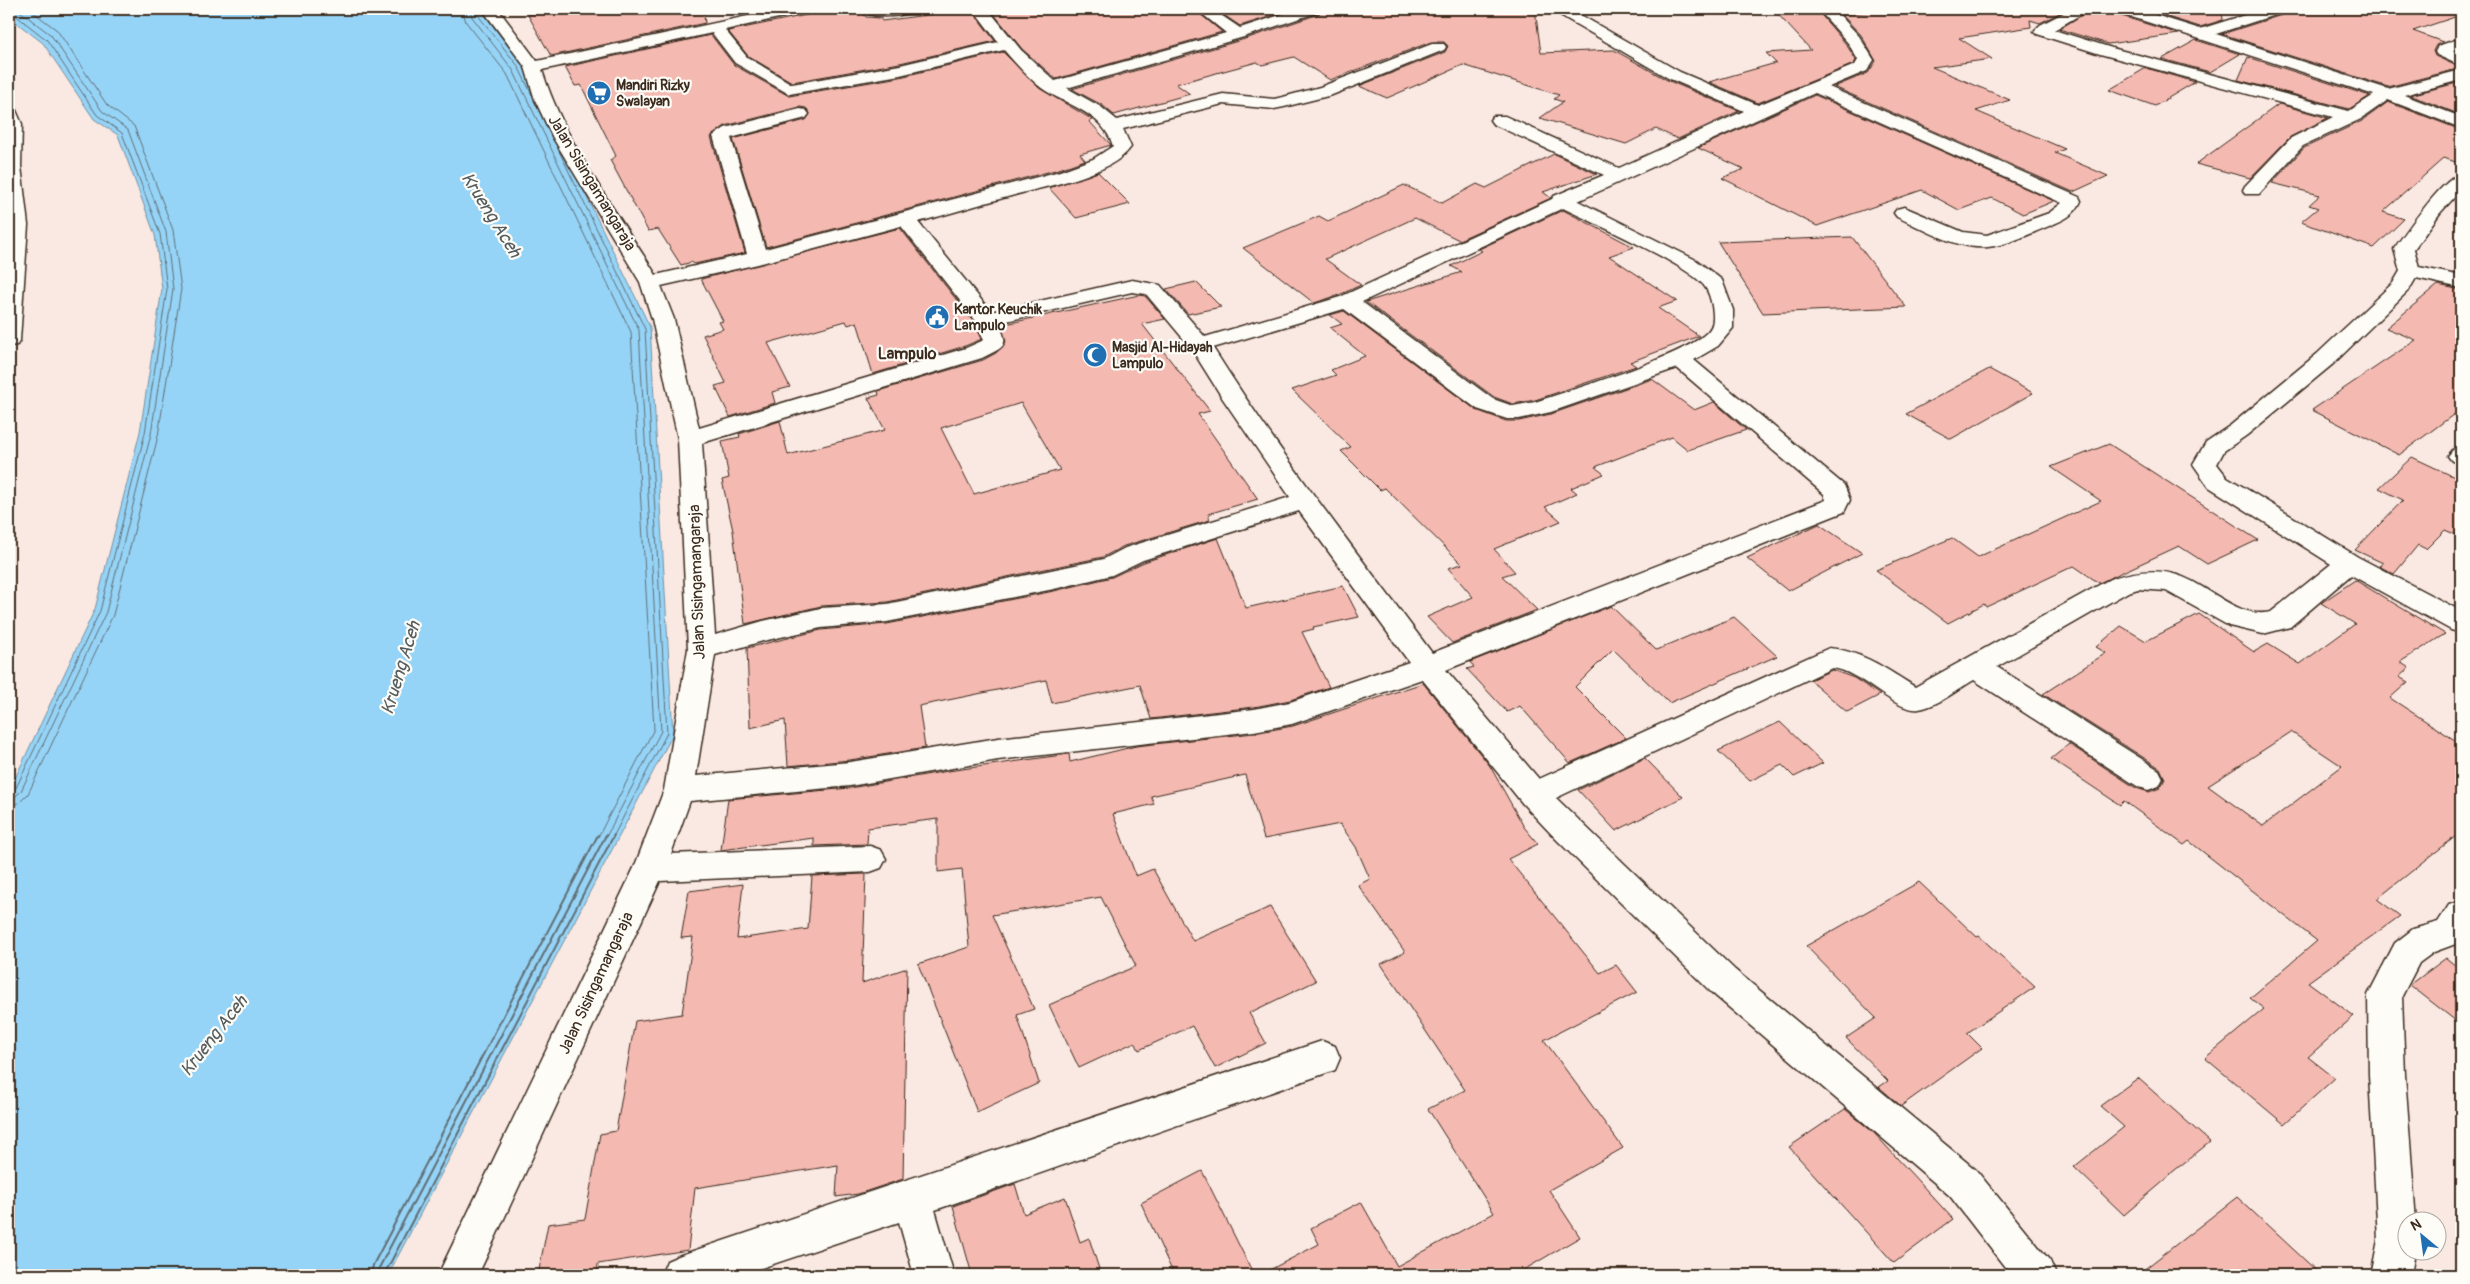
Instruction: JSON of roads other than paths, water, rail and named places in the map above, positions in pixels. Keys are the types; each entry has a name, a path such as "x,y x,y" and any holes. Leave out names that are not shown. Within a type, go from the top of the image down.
{"street":[{"name":"Jalan Sisingamangaraja","path":"458,1275 650,868 679,790 702,649 690,439 663,320 650,282 562,138 544,100 532,66 501,21 490,9"},
{"path":"532,66 801,9"},
{"path":"870,9 877,12 904,9"},
{"path":"650,282 758,258 906,220 1102,161 1116,154 1122,147 1115,126 1102,114 1052,86 1007,45 980,9"},
{"path":"1203,9 1238,34"},
{"path":"1052,86 1238,34 1313,9"},
{"path":"1560,9 1674,75 1758,111"},
{"path":"1200,345 1347,301 1561,200 1758,111 1817,88 1861,68 1866,60 1848,32 1826,9"},
{"path":"2082,9 2042,31 2115,54 2349,116 2355,116 2386,94 2461,75"},
{"path":"2121,9 2386,94 2461,124"},
{"path":"2200,34 2279,9"},
{"path":"715,27 741,60 789,88 900,70 1007,45"},
{"path":"2461,43 2444,49 2443,52 2461,61"},
{"path":"1115,126 1222,99 1240,99 1274,104 1284,102 1326,90 1438,47"},
{"path":"1817,88 1919,135 2072,201 2070,207 2062,214 2013,234 1986,241 1960,237 1904,213"},
{"path":"9,112 13,124 12,166 18,224 9,340"},
{"path":"758,258 722,136 730,132 800,114"},
{"path":"2252,190 2297,142 2349,116"},
{"path":"1499,120 1618,175"},
{"path":"2457,189 2404,249 2410,271 2402,286 2325,359 2239,430 2214,447 2206,464 2218,482 2349,563 2461,623"},
{"path":"1347,301 1485,404 1506,414 1520,414 1543,407 1680,359 1710,341 1722,328 1724,310 1715,284 1689,264 1561,200"},
{"path":"690,439 987,348 994,343 996,337 986,319 906,220"},
{"path":"2410,271 2461,282"},
{"path":"986,319 1132,286 1153,289 1200,345 1234,399 1305,501 1427,666 1534,795 1567,830 1723,981 1963,1183 2036,1275"},
{"path":"679,790 850,774 998,749 1254,720 1292,713 1427,666 1835,506 1838,500 1835,491 1680,359"},
{"path":"702,649 763,631 821,618 887,613 1054,580 1112,566 1134,554 1305,501"},
{"path":"1534,795 1830,658 1839,658 1851,662 1910,697 1917,699 2119,585 2138,580 2171,582 2239,620 2262,624 2280,620 2349,563"},
{"path":"1975,666 2148,778"},
{"path":"650,868 870,860"},
{"path":"2391,1275 2398,1240 2387,1075 2385,995 2407,953 2425,939 2457,930"},
{"path":"681,1275 912,1199 1322,1058"},
{"path":"912,1199 934,1275"}],"water":[{"name":"Krueng Aceh","path":"9,9 480,9 522,64 650,327 673,734 388,1275 9,1275 9,791 95,609 140,432 162,289 155,235 118,135 94,119 43,43 9,17"}],"place":[{"name":"Mandiri Rizky Swalayan","path":"599,93"},
{"name":"Kantor Keuchik Lampulo","path":"937,317"},
{"name":"Masjid Al-Hidayah Lampulo","path":"1095,355"}],"district":[{"name":"Lampulo","path":"907,354"}]}
